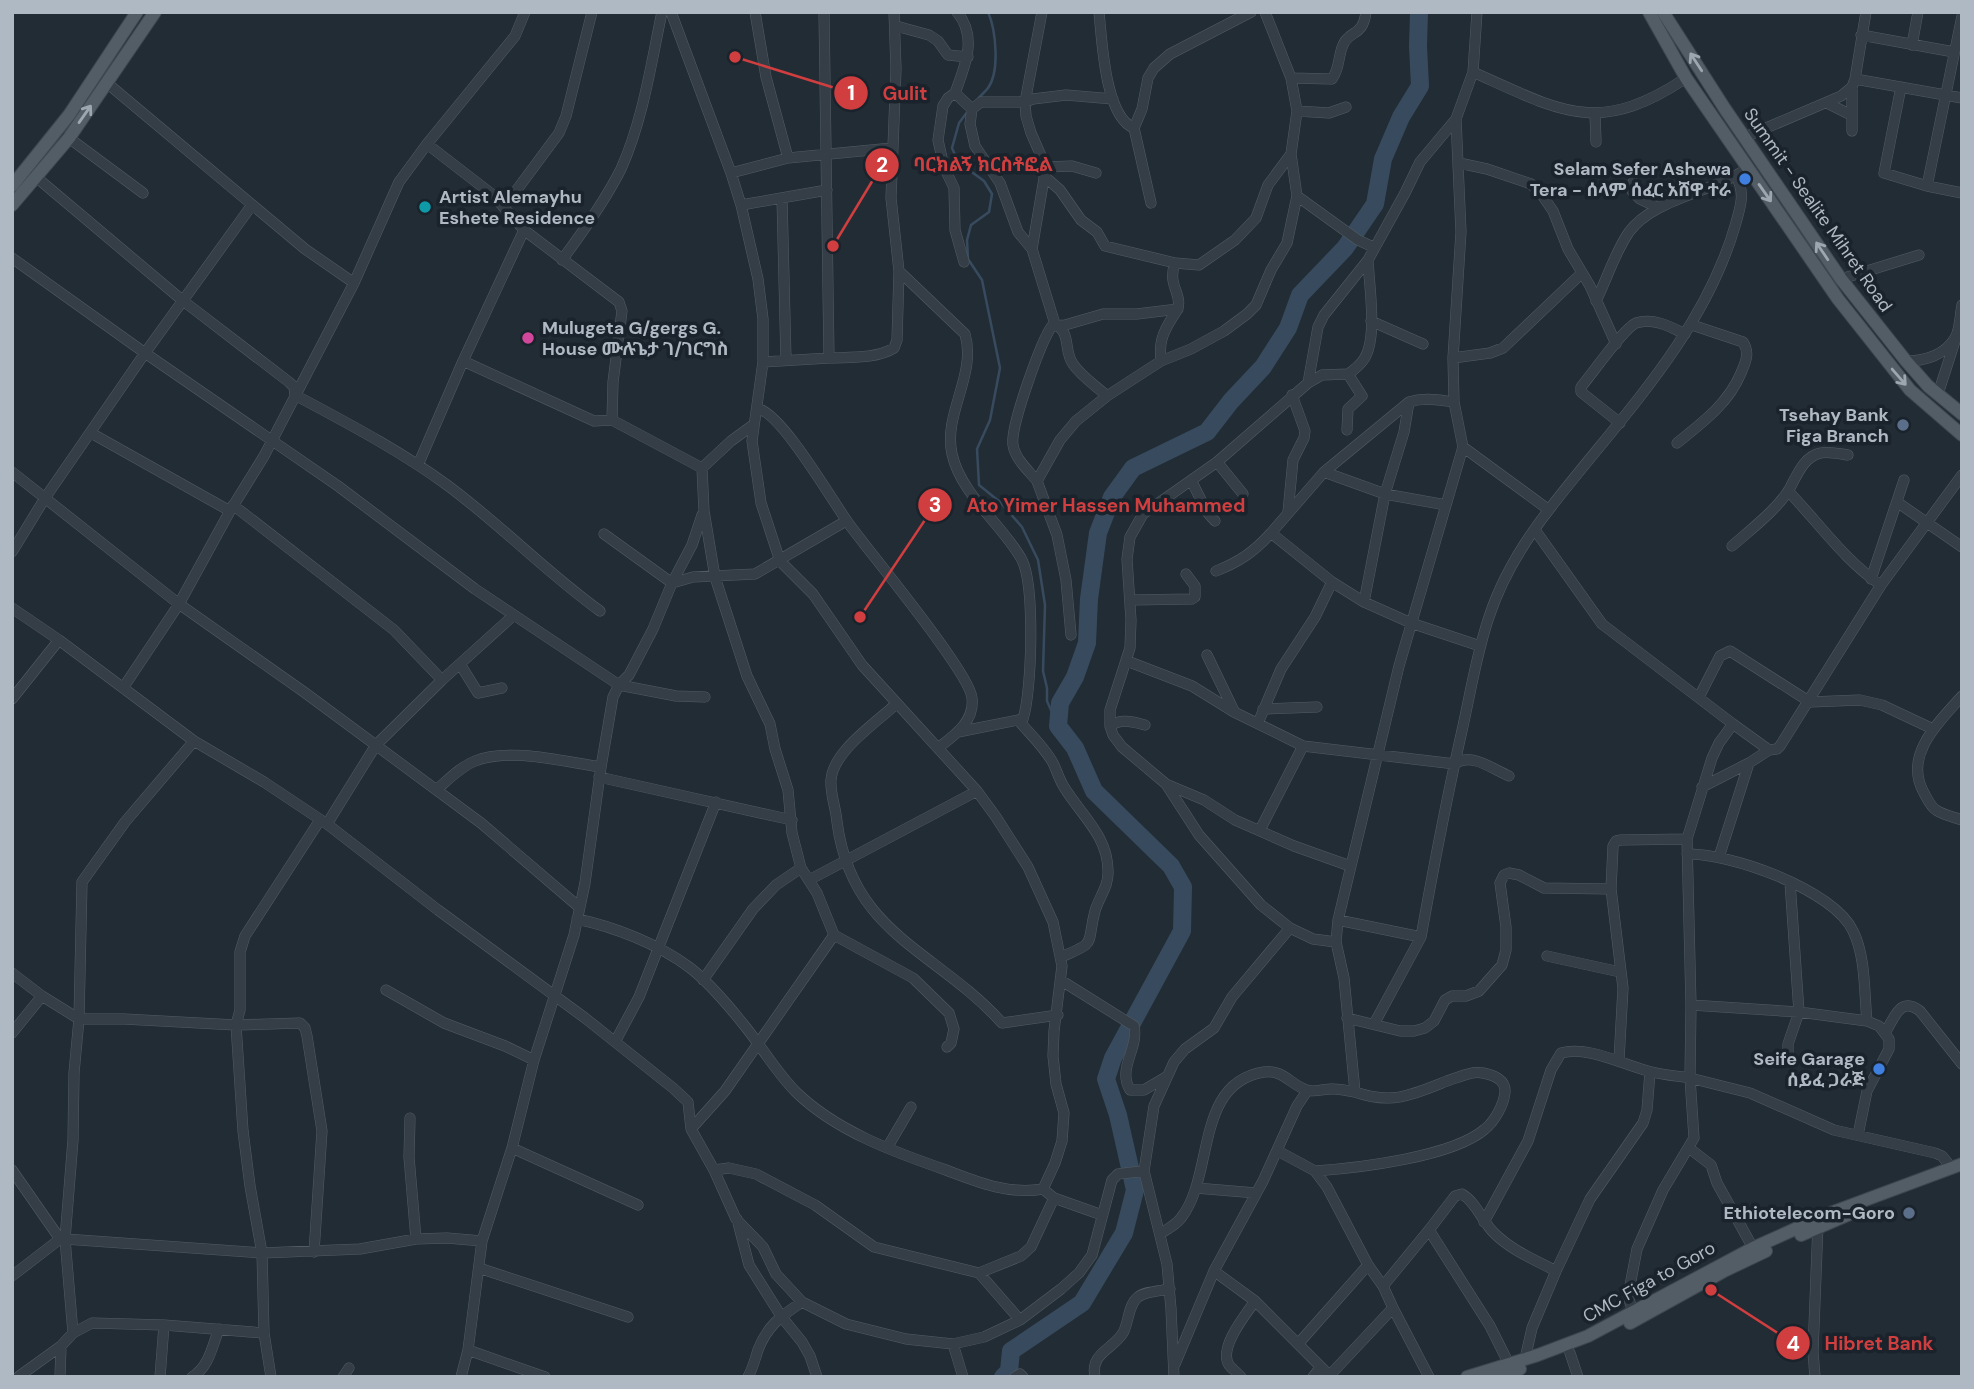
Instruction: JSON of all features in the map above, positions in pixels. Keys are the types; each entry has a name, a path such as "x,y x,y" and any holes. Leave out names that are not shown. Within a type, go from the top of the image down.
{"main road":[{"path":"12,186 69,115 137,12"},
{"path":"12,205 69,138 155,12"},
{"path":"1649,12 1686,78 1838,299 1915,395 1962,435"},
{"name":"Summit - Sealite Mihret Road","path":"1663,12 1725,109 1841,279 1906,361 1962,414"},
{"path":"1713,117 1725,109"},
{"name":"CMC Figa to Goro","path":"1467,1377 1588,1336 1753,1248 1958,1168"},
{"path":"1497,1377 1570,1353 1818,1224"}],"street":[{"path":"124,688 178,604 264,456 354,283 393,193 427,144 514,36 525,12"},
{"path":"504,207 559,133 566,116 592,12"},
{"path":"562,260 620,170 639,118 662,12"},
{"path":"671,12 731,173 758,279 763,319 763,362 758,409 753,425 754,467 761,503 780,561 813,594 863,665 896,705 977,791 1028,867 1053,922 1061,957 1062,981 1053,1056 1056,1084 1064,1113 1062,1141 1043,1189"},
{"path":"755,12 766,77 788,158"},
{"path":"824,12 830,358"},
{"path":"763,362 888,352 894,348 897,340 899,271 891,198 896,69 894,12"},
{"path":"957,12 969,35 968,57 955,93 943,106 938,140 944,167 954,188 955,230 964,262"},
{"path":"1042,12 1025,102 1028,124 1045,171 1081,220 1097,232 1105,246 1175,263 1199,265 1235,240 1256,218 1268,185 1291,155"},
{"path":"1099,12 1112,99 1117,114 1125,125 1134,128"},
{"path":"1151,203 1134,128 1142,109 1148,78 1154,68 1170,54 1251,12"},
{"path":"1037,481 1060,440 1076,421 1107,396 1161,361 1224,331 1256,305 1287,243 1297,196 1291,155 1297,111 1291,78 1265,12"},
{"path":"1291,78 1332,79 1343,43 1365,23 1366,12"},
{"path":"1308,383 1318,327 1324,315 1367,260 1420,162 1456,119 1473,72 1477,12"},
{"path":"1852,131 1854,83 1866,12"},
{"path":"1912,45 1918,12"},
{"path":"1927,186 1962,16"},
{"path":"896,26 929,34 948,55 968,57"},
{"path":"1861,35 1954,52"},
{"path":"1473,72 1550,106 1595,113 1644,103 1686,78"},
{"path":"107,83 305,248 354,283"},
{"path":"1745,137 1808,108 1827,103 1854,83 1901,87 1962,98"},
{"path":"1901,87 1884,173 1962,193"},
{"path":"955,93 972,109"},
{"path":"1107,396 1074,366 1068,356 1068,341 1063,330 1055,324 1032,249 1018,232 1000,183 975,146 970,124 972,109 984,101 1025,102 1066,95 1112,99"},
{"path":"1827,103 1851,115"},
{"path":"1297,111 1329,113 1346,107"},
{"path":"1595,113 1596,142"},
{"path":"1355,1092 1344,978 1336,942 1338,920 1411,624 1463,447 1454,402 1453,358 1461,233 1456,119"},
{"path":"69,138 143,193"},
{"path":"427,144 493,195 524,230 619,302 622,311 613,382 612,420"},
{"path":"731,173 788,158 892,148"},
{"path":"1459,163 1531,184 1542,195 1553,211 1568,249 1616,344"},
{"path":"1045,171 1072,166 1096,173"},
{"path":"1596,301 1630,231 1657,208 1693,195 1748,168"},
{"path":"1032,249 1045,171"},
{"path":"1374,1024 1421,937 1455,764 1488,617 1507,573 1535,530 1620,423 1692,325 1725,260 1743,197 1736,176"},
{"path":"36,177 182,300 289,382 294,387 295,395"},
{"path":"1633,182 1632,191 1640,199 1657,208"},
{"path":"741,205 827,190"},
{"path":"1297,196 1354,237 1373,247"},
{"path":"782,198 786,360"},
{"path":"12,552 45,498 145,353 252,205"},
{"path":"418,466 524,230"},
{"path":"1841,279 1919,255"},
{"path":"12,258 338,486 475,589 619,685 676,696 705,697"},
{"path":"1336,942 1313,939 1290,928 1261,905 1199,835 1166,785 1113,736 1110,710 1127,661 1131,635 1127,559 1130,537 1136,525 1143,514 1192,482 1308,383 1322,375 1348,374 1364,359 1369,347 1371,321 1367,260"},
{"path":"1161,361 1159,342 1178,309 1171,278 1175,263"},
{"path":"899,271 961,328 969,346 968,363 950,439 952,456 971,495 1016,551 1027,574 1029,665 1025,716 1019,721 958,732"},
{"path":"1453,358 1490,353 1503,348 1582,273"},
{"path":"1938,394 1956,337 1962,304"},
{"path":"1055,324 1065,325 1103,314 1137,314 1178,309"},
{"path":"1371,321 1423,344"},
{"path":"1620,423 1581,392 1581,387 1636,323 1662,324 1685,334"},
{"path":"1055,324 1048,332 1027,386 1013,436 1013,446 1017,456 1037,481 1057,535 1066,580 1071,635"},
{"path":"1677,443 1728,400 1747,359 1747,348 1743,342 1692,325"},
{"path":"1906,361 1922,361 1937,355 1956,337"},
{"path":"463,361 594,421 612,420 702,468"},
{"path":"1347,430 1348,409 1362,396 1348,374"},
{"path":"295,395 381,441 449,487 567,587 600,611"},
{"path":"1288,512 1293,460 1305,431 1292,395"},
{"path":"1216,571 1247,557 1324,472 1409,402 1433,399 1454,402"},
{"path":"1364,602 1385,494 1404,432 1409,402"},
{"path":"758,409 765,410 774,418 801,453 846,521 949,657 971,692 973,700 967,722 938,748"},
{"path":"753,425 702,468 704,511 715,577 747,676 770,724 788,790 796,854 827,914 834,935 894,966 923,986 949,1013 954,1035 947,1047"},
{"path":"91,433 232,508 394,630 442,680"},
{"path":"1463,447 1549,510"},
{"path":"1732,546 1788,491 1798,470 1814,456 1822,452 1848,455"},
{"path":"1217,462 1243,494"},
{"path":"12,472 178,604 376,745 500,838 579,907"},
{"path":"1324,472 1385,494 1446,505"},
{"path":"1702,787 1780,746 1881,585 1962,475"},
{"path":"1871,579 1904,480"},
{"path":"1192,482 1207,512 1215,521"},
{"path":"1788,491 1821,526 1844,556 1881,585"},
{"path":"1897,502 1962,547"},
{"path":"460,1377 468,1350 482,1241 512,1148 534,1060 568,957 577,919 585,883 613,697 619,685 629,675 653,629 692,545 704,511"},
{"path":"604,534 673,583 693,578 755,574 846,521"},
{"path":"1535,530 1602,624 1769,750"},
{"path":"1271,533 1332,582 1364,602 1411,624 1480,646"},
{"path":"1130,600 1192,599 1195,597 1195,586 1186,573"},
{"path":"1258,723 1281,669 1315,617 1332,582"},
{"path":"12,608 194,741 264,782 324,822 554,995 688,1102 691,1129 714,1170 736,1219 749,1265 780,1316 802,1342 817,1377"},
{"path":"272,1375 264,1333 262,1252 243,1131 236,1024 240,1010 242,945 270,897 376,745 514,615"},
{"path":"12,699 59,640"},
{"path":"1699,697 1720,656 1730,652 1810,702 1860,700 1882,705 1933,729"},
{"path":"1207,655 1234,712"},
{"path":"1127,661 1192,685 1234,712 1303,747 1455,764 1462,759 1471,759 1509,776"},
{"path":"460,664 478,693 502,688"},
{"path":"1962,696 1933,729 1917,758 1921,787 1936,810 1962,820"},
{"path":"896,705 846,748 831,777 839,839 845,862 859,892 884,925 975,995 1002,1023 1058,1015"},
{"path":"1263,709 1317,707"},
{"path":"1019,721 1046,753 1063,785 1090,820 1100,838 1108,866 1106,888 1097,905 1090,941 1086,946 1061,957"},
{"path":"1110,726 1116,721 1145,725"},
{"path":"1633,1312 1628,1296 1637,1249 1663,1190 1694,1138 1690,1078 1687,839 1702,787 1719,743 1733,724"},
{"path":"73,1333 62,1239 73,1140 82,882 125,822 194,741"},
{"path":"1260,830 1303,747"},
{"path":"436,790 463,767 487,757 527,757 600,772 792,820"},
{"path":"1719,857 1749,763"},
{"path":"1166,785 1204,800 1235,820 1294,846 1350,866"},
{"path":"809,880 977,791"},
{"path":"615,1042 639,997 716,802"},
{"path":"1619,1060 1623,1001 1611,889 1614,846 1616,841 1687,839"},
{"path":"1687,854 1719,857 1748,865 1790,882 1844,915 1854,932 1860,951 1867,1021"},
{"path":"703,980 753,909 776,885 801,868"},
{"path":"1347,1018 1400,1031 1413,1031 1425,1028 1434,1021 1445,1000 1479,991 1502,965 1506,950 1500,883 1509,873 1519,874 1544,888 1611,889"},
{"path":"1788,1053 1788,1044 1799,1012 1790,882"},
{"path":"577,919 594,922 658,949 688,967 703,980 757,1042 778,1072 814,1107 854,1132 887,1149 989,1186 1006,1190 1043,1189 1055,1198 1102,1216"},
{"path":"1338,920 1421,937"},
{"path":"1173,1372 1170,1289 1160,1234 1138,1172 1154,1106 1174,1062 1185,1049 1214,1028 1232,998 1290,928"},
{"path":"691,1129 725,1091 834,935"},
{"path":"1547,956 1620,972"},
{"path":"12,972 42,996 79,1019 236,1024 300,1023 305,1028 322,1131 314,1252"},
{"path":"1062,981 1134,1026 1134,1045 1125,1076 1130,1090 1144,1090 1166,1077"},
{"path":"386,990 444,1023 534,1060"},
{"path":"12,1034 42,996"},
{"path":"1691,1004 1799,1012 1867,1021 1879,1026 1889,1039 1889,1049 1867,1091 1858,1135"},
{"path":"1885,1033 1901,1007 1912,1005 1920,1011 1962,1064"},
{"path":"1484,1222 1528,1141 1551,1070 1561,1053 1570,1050 1619,1060 1650,1072 1690,1078 1750,1093 1834,1130 1935,1153 1958,1168"},
{"path":"1160,1234 1184,1215 1196,1188 1215,1113 1222,1100 1240,1080 1266,1071 1287,1076 1307,1091 1334,1088 1387,1100 1471,1073 1483,1073 1504,1083 1506,1089 1503,1103 1492,1121 1475,1136 1420,1156 1315,1171"},
{"path":"1525,1359 1532,1328 1590,1199 1643,1123 1647,1111 1650,1072"},
{"path":"1173,1372 1214,1271 1307,1091"},
{"path":"887,1149 911,1107"},
{"path":"410,1118 409,1157 416,1239"},
{"path":"512,1148 638,1205"},
{"path":"1689,1148 1710,1165 1717,1184 1753,1248"},
{"path":"1278,1151 1315,1171 1326,1187 1368,1265 1383,1286 1429,1377"},
{"path":"12,1170 62,1239"},
{"path":"714,1170 740,1170 767,1180 816,1205 874,1247 979,1273 1020,1320"},
{"path":"736,1219 763,1247 776,1274 802,1302 846,1324 906,1339 953,1344 984,1337 1020,1320 1079,1273 1092,1255 1112,1180 1118,1174 1138,1172"},
{"path":"1196,1188 1256,1193"},
{"path":"1383,1286 1459,1194 1470,1200 1492,1232 1518,1252 1556,1271"},
{"path":"979,1273 1021,1256 1031,1247 1055,1198"},
{"path":"1815,1377 1812,1352 1818,1224"},
{"path":"1429,1230 1490,1326 1509,1364"},
{"path":"12,1276 62,1239 262,1252 360,1249 416,1239 482,1241"},
{"path":"1298,1344 1368,1265"},
{"path":"479,1268 628,1317"},
{"path":"1214,1271 1255,1301 1298,1344 1316,1372 1330,1376 1393,1308"},
{"path":"1095,1377 1094,1365 1097,1357 1121,1335 1133,1302 1140,1296 1170,1289"},
{"path":"1241,1377 1229,1365 1227,1352 1231,1337 1255,1301"},
{"path":"748,1377 764,1337 780,1316 802,1302"},
{"path":"18,1377 61,1346 73,1333 92,1323 164,1325 264,1333"},
{"path":"159,1377 164,1325"},
{"path":"192,1377 206,1364 219,1329"},
{"path":"953,1344 963,1377"},
{"path":"60,1377 61,1346"},
{"path":"468,1350 545,1377"},
{"path":"1570,1353 1578,1377"},
{"path":"1015,1377 1020,1374 1023,1377"}],"waterway":[{"path":"977,100 988,88 994,72 995,40 988,12"},
{"path":"1003,1377 1009,1371 1011,1351 1082,1303 1124,1233 1135,1190 1118,1115 1106,1079 1113,1058 1182,931 1183,887 1171,866 1094,791 1075,748 1058,726 1060,703 1075,677 1087,643 1089,599 1098,533 1112,497 1133,468 1207,432 1263,367 1288,328 1300,295 1345,248 1375,204 1383,159 1401,117 1420,86 1419,12"},
{"path":"968,111 959,123 952,148 958,162 984,181 992,194 989,212 971,225 967,240 968,259 982,280 1000,368 990,420 977,449 979,485 1000,502 1022,527 1038,560 1045,605 1043,671 1047,701 1058,726"}],"place":[{"name":"Gulit","path":"735,57"},
{"name":"Selam Sefer Ashewa Tera - ሰላም ሰፈር አሸዋ ተራ","path":"1745,179"},
{"name":"Artist Alemayhu Eshete Residence","path":"425,207"},
{"name":"ባርክልኝ ክርስቶፎል","path":"833,246"},
{"name":"Mulugeta G/gergs G. House ሙሉጌታ ገ/ገርግስ","path":"528,338"},
{"name":"Tsehay Bank Figa Branch","path":"1903,425"},
{"name":"Ato Yimer Hassen Muhammed","path":"860,617"},
{"name":"Seife Garage ሰይፈ ጋራጅ","path":"1879,1069"},
{"name":"Ethiotelecom-Goro","path":"1909,1213"},
{"name":"Hibret Bank","path":"1711,1290"}]}
